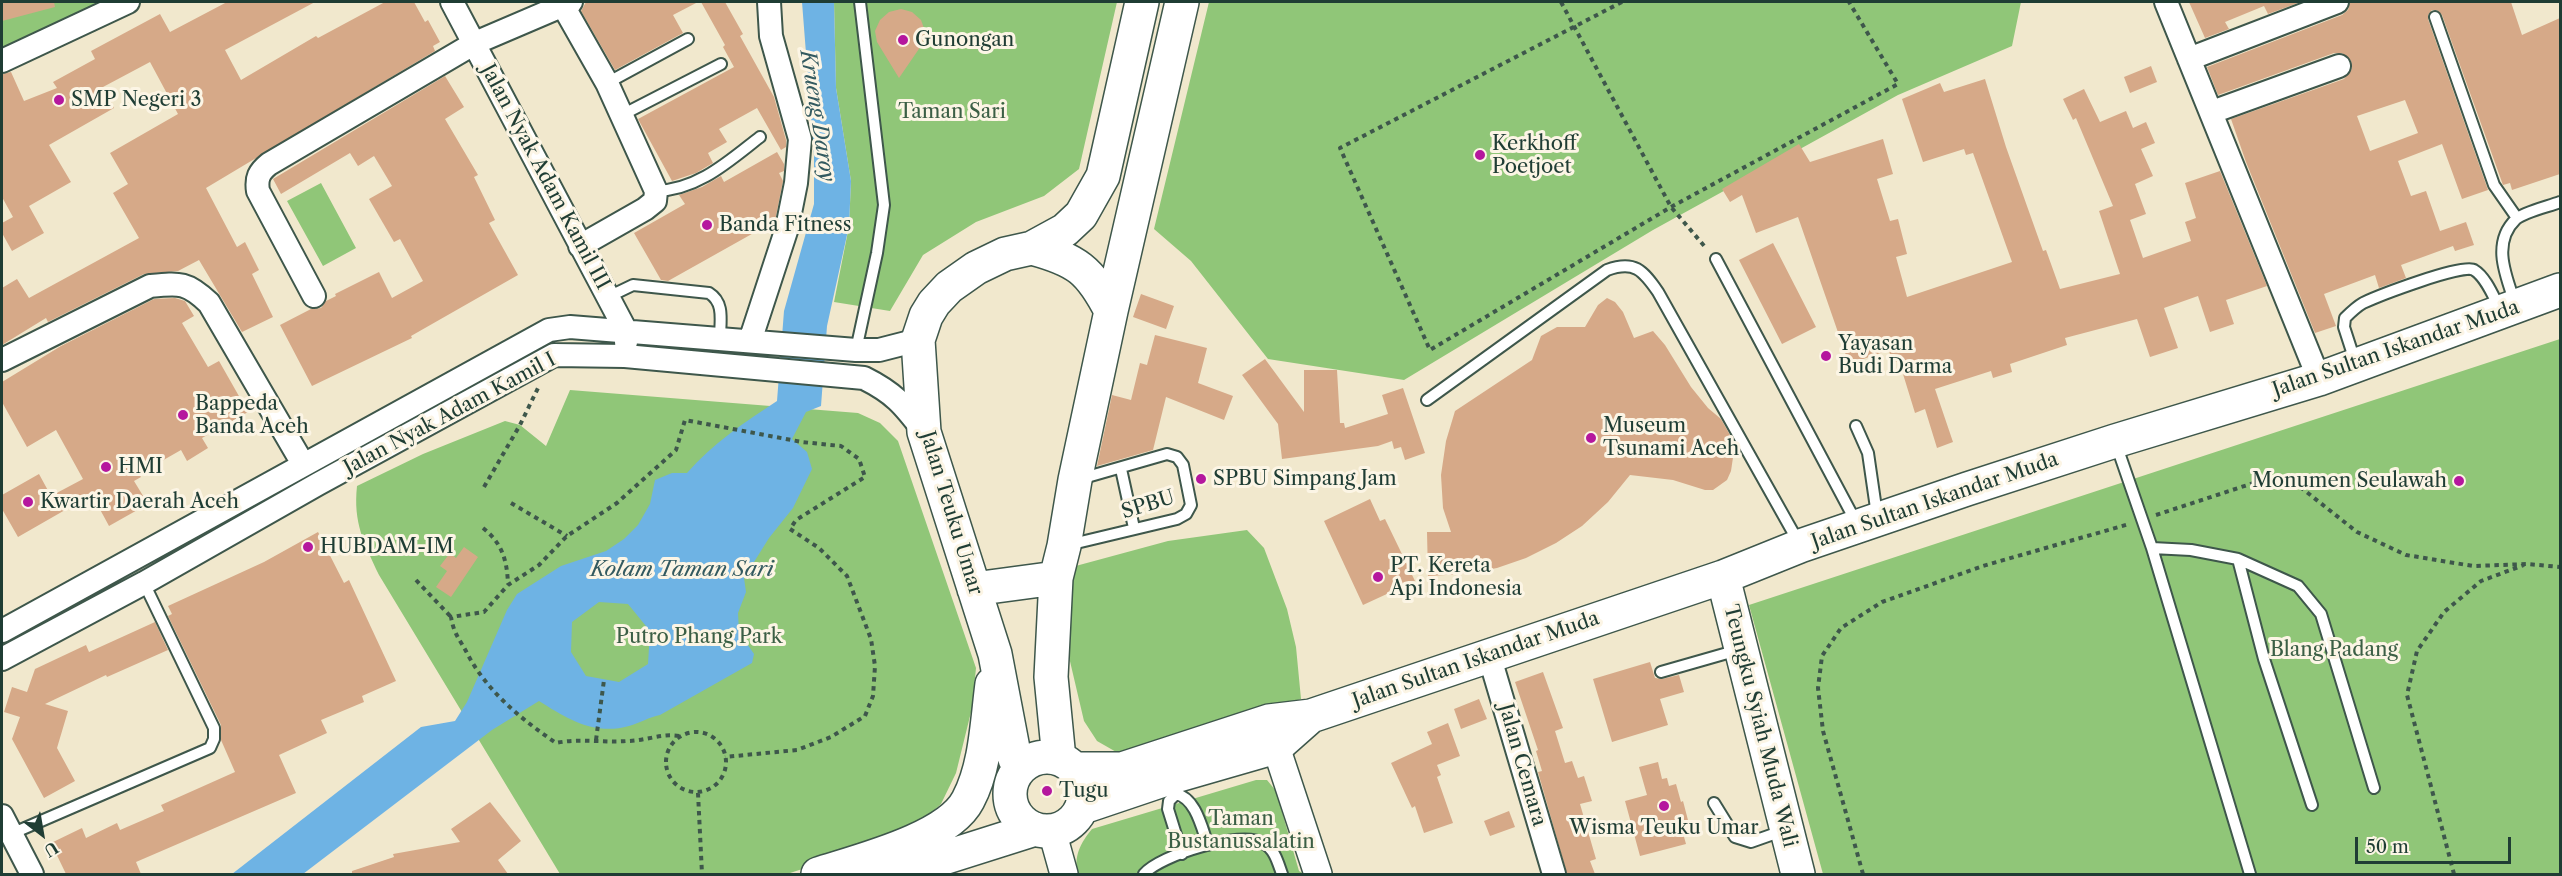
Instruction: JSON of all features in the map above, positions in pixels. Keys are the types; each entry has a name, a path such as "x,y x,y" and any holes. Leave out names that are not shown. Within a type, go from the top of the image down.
{"highway":[{"name":"Jalan Teuku Umar","path":"1015,759 995,654 924,432 918,340 926,316 934,303 949,287 976,268 1005,254 1032,248 1065,230 1081,215 1103,176 1142,2"},
{"path":"893,874 1072,822 1083,807 1084,791 1067,764 1051,677 1056,578 1065,546 1075,480 1111,311 1182,2"},
{"path":"1032,248 1058,255 1082,269 1097,284 1111,311"},
{"name":"Jalan Sultan Iskandar Muda","path":"1083,807 1174,786 1311,716 1723,577 1800,546 2115,441 2319,379 2560,290"},
{"name":"Teungku Syiah Muda Wali","path":"1723,577 1798,874"},
{"path":"974,589 1056,578"},
{"path":"818,874 912,843 948,822 968,802 983,757 995,654"},
{"name":"Jalan Sultan Iskandar Muda","path":"1067,764 1122,769 1272,734"},
{"path":"1044,830 1023,823 1014,812 1009,799 1010,785 1016,772 1035,758 1067,764"}],"street":[{"path":"2,61 128,2"},
{"name":"Jalan Nyak Adam Kamil III","path":"452,2 476,43 626,332 626,356"},
{"path":"760,342 788,228 796,183 800,139 771,36 769,2"},
{"path":"2166,2 2319,379"},
{"path":"2189,59 2337,2"},
{"path":"314,296 258,191 256,180 260,171 476,43 565,3 622,115 656,191 655,201 645,209 580,246"},
{"path":"2212,112 2339,66"},
{"path":"2,360 150,286 173,284 193,288 209,303 303,464"},
{"name":"Jalan Nyak Adam Kamil I","path":"2,632 549,330 570,327 879,350 918,340"},
{"name":"Jalan Nyak Adam Kamil I","path":"2,659 144,583 318,483 554,355 626,356 864,378 884,388 902,402 924,432"},
{"name":"Jalan Cemara","path":"1489,655 1554,874"},
{"path":"1272,734 1318,874"},
{"path":"6,825 32,874"},
{"path":"1044,830 1064,874"}],"lane":[{"path":"847,349 877,253 884,205 860,2"},
{"path":"2435,17 2494,185 2517,218"},
{"path":"606,83 688,39"},
{"path":"622,115 721,64"},
{"path":"656,191 673,190 704,178 760,136"},
{"path":"2509,309 2501,253 2507,232 2517,218 2560,202"},
{"path":"1716,259 1869,524"},
{"path":"1427,400 1607,270 1622,264 1634,267 1648,278 1658,292 1800,546"},
{"path":"2356,365 2344,327 2345,318 2363,303 2439,275 2465,268 2473,269 2509,309"},
{"path":"608,297 633,285 709,293 716,297 720,305 720,339"},
{"path":"1857,426 1870,461 1869,524"},
{"path":"2115,441 2152,548 2250,874"},
{"name":"SPBU","path":"1065,546 1177,519 1186,514 1191,505 1183,465 1177,457 1167,454 1121,469 1075,480"},
{"path":"1121,469 1134,528"},
{"path":"2152,548 2191,550 2238,559 2298,586 2321,614 2374,788"},
{"path":"2238,559 2264,659 2312,805"},
{"path":"6,825 210,748 214,739 214,729 144,583"},
{"path":"1661,672 1740,650"},
{"path":"1174,786 1189,802 1208,845"},
{"path":"1174,786 1168,809 1182,854"},
{"path":"1714,803 1735,837 1751,842 1787,829"},
{"path":"1144,874 1151,867 1182,854 1208,845 1242,840 1264,843 1274,852 1282,874"}],"path":[{"path":"1562,2 1671,207 1716,259"},
{"path":"1622,2 1340,148 1430,350 1671,207 1898,84 1849,2"},
{"path":"484,488 520,425 554,355"},
{"path":"451,617 484,612 508,585 539,565 567,536 617,503 676,450 685,420 802,442 841,446 859,459 865,477 796,520 790,529 819,548 847,576 871,639 875,666 873,696 865,716 831,737 797,750 725,757"},
{"path":"1863,874 1823,731 1818,688 1822,656 1841,628 1882,602 1983,566 2142,520 2275,476 2294,482 2357,532 2406,555 2473,566 2528,564 2560,567"},
{"path":"511,503 567,536"},
{"path":"483,528 495,537 502,549 507,565 508,585"},
{"path":"2454,874 2407,695 2417,651 2444,612 2481,581 2528,564"},
{"path":"416,580 451,617 454,633 474,669 519,717 556,743 573,740 628,741 670,735 679,736"},
{"path":"596,740 604,680"},
{"path":"688,732 708,734 723,747 725,757 722,776 716,784 698,793 679,786 667,771 667,752 679,736 688,732"},
{"path":"698,793 702,874"}],"green space":[{"path":"2,2 117,2 2,60"},
{"name":"Taman Sari","path":"834,2 1117,2 1079,169 1044,196 976,222 923,255 890,311 834,302 849,226 851,181 836,88"},
{"name":"Kerkhoff Poetjoet","path":"1209,2 2021,2 2012,46 1898,95 1653,230 1404,380 1268,359 1191,261 1154,229"},
{"path":"321,183 356,248 323,266 287,201"},
{"name":"Blang Padang","path":"2560,339 2560,874 1823,874 1749,605"},
{"name":"Putro Phang Park","path":"570,390 858,413 880,423 898,441 976,668 972,708 956,773 941,804 906,835 787,874 560,874 379,575 361,532 356,499 357,486 423,454 505,421 520,425 546,446"},
{"path":"1247,530 1264,548 1287,609 1296,647 1301,699 1144,753 1118,753 1097,741 1084,721 1069,657 1072,567 1168,541"},
{"name":"Taman Bustanussalatin","path":"1256,780 1267,780 1276,791 1299,871 1304,874 1078,874 1079,850 1092,829"}],"water":[{"name":"Kolam Taman Sari","path":"802,2 834,2 836,88 851,181 849,226 827,326 821,406 806,412 792,439 807,452 812,469 793,508 769,538 744,578 746,592 738,613 739,632 754,654 752,663 660,715 629,726 604,729 581,724 539,701 492,730 303,874 232,874 421,727 455,721 467,702 507,610 517,594 561,566 606,551 624,539 638,525 650,504 655,480 672,473 687,473 718,443 777,401 784,311 814,204 814,156","holes":["599,602 628,604 650,631 648,664 619,682 586,676 571,652 572,622"]}],"building":[{"path":"2,2 54,2 55,7 2,21"},
{"path":"227,2 315,2 225,50 241,80 316,36 318,38 385,2 414,2 425,22 428,20 440,42 433,46 435,51 206,188 237,247 245,242 259,270 252,274 273,317 242,332 199,260 178,271 144,274 48,322 46,318 2,345 2,288 17,279 29,298 139,238 113,193 128,184 110,153 178,114 150,62 103,87 114,108 49,145 71,182 29,206 44,233 12,251 2,233 2,223 13,217 2,197 2,74 11,72 24,101 57,88 53,82 95,59 91,51 160,14 170,32"},
{"path":"586,2 698,2 673,15 683,33 615,70 581,11"},
{"path":"701,2 725,2 743,34 740,36 774,97 786,147 781,150 757,108 719,129 727,142 708,153 713,163 696,173 672,181 638,119 734,67 723,47 725,45"},
{"path":"2189,2 2301,2 2268,14 2264,6 2225,22 2229,29 2205,38"},
{"path":"2350,2 2511,2 2522,35 2560,18 2560,174 2512,190 2510,183 2503,185 2442,15 2437,10 2432,10 2428,19 2488,190 2462,199 2442,144 2398,161 2411,196 2426,191 2440,231 2466,222 2474,245 2455,251 2453,246 2401,265 2406,278 2379,288 2375,275 2324,294 2336,326 2315,333 2231,119 2344,79 2352,69 2351,61 2342,53 2334,53 2218,95 2207,67 2342,15 2348,10","holes":["2405,100 2418,133 2370,151 2357,116"]},
{"path":"901,9 912,12 921,20 925,31 923,43 899,78 877,42 875,31 880,20 889,12"},
{"path":"2151,66 2157,82 2130,93 2124,77"},
{"path":"445,76 464,107 445,119 478,175 474,177 495,220 489,223 518,275 411,336 412,338 312,386 280,325 311,309 321,308 326,301 336,296 335,294 379,272 392,298 423,281 400,239 394,242 369,199 392,186 374,156 358,166 350,153 281,194 273,179"},
{"path":"1985,79 2006,147 2043,251 2046,250 2060,289 2120,274 2099,211 2113,206 2076,118 2073,120 2063,99 2084,89 2100,122 2126,111 2133,128 2146,122 2155,143 2141,149 2153,176 2135,184 2146,214 2130,220 2143,258 2191,241 2185,222 2196,218 2185,183 2220,171 2267,286 2226,300 2234,324 2210,332 2198,296 2164,308 2178,348 2150,357 2137,319 2065,338 2067,345 2010,364 2012,372 1993,378 1991,371 1935,389 1953,442 1937,448 1925,409 1915,413 1899,361 1892,363 1889,350 1849,364 1798,217 1756,233 1742,195 1730,202 1722,189 1799,144 1810,162 1883,139 1893,174 1877,179 1890,221 1898,219 1907,254 1896,257 1907,297 2012,262 1973,153 1966,155 1964,149 1923,162 1902,99 1940,83 1944,92"},
{"name":"Banda Fitness","path":"777,152 784,164 784,171 779,173 783,181 775,221 668,281 661,280 634,233 685,204 679,195 702,187 721,176 724,182"},
{"path":"1773,243 1816,327 1782,344 1739,260"},
{"path":"1141,294 1174,306 1166,329 1133,317"},
{"path":"175,298 185,301 194,316 182,323 208,367 219,361 248,412 202,438 208,448 187,461 181,450 139,474 141,477 134,481 148,504 109,526 96,502 90,506 86,498 18,537 2,509 2,495 39,474 51,496 83,479 56,430 27,447 2,402 2,382 61,346 154,299"},
{"name":"Museum Tsunami Aceh","path":"1607,298 1615,302 1623,312 1634,338 1653,331 1665,345 1691,387 1708,408 1721,419 1735,444 1731,471 1727,480 1713,490 1705,490 1673,480 1630,475 1608,502 1582,526 1556,543 1526,558 1497,568 1464,574 1428,576 1427,532 1451,532 1443,508 1441,475 1446,441 1455,411 1532,360 1541,336 1557,327 1585,327 1598,305"},
{"path":"1155,335 1207,348 1198,383 1233,396 1224,420 1166,397 1153,450 1097,466 1112,395 1131,400 1140,363 1147,365"},
{"path":"1265,359 1304,412 1304,370 1337,370 1340,423 1344,423 1345,428 1388,414 1382,395 1403,388 1425,453 1405,460 1401,447 1394,449 1392,441 1378,446 1282,459 1278,424 1242,375"},
{"path":"1370,499 1380,521 1385,519 1415,581 1363,605 1324,521"},
{"path":"318,532 344,583 349,580 396,681 362,696 364,702 321,720 327,733 279,755 296,793 136,862 141,874 66,874 51,843 82,828 86,838 117,823 120,830 164,811 161,805 235,772 221,740 221,725 168,616 172,614 168,606 264,562"},
{"path":"464,547 478,557 451,597 436,587 447,571 440,566 450,553 456,558"},
{"path":"155,622 168,650 107,677 106,675 45,704 68,711 57,748 75,781 44,798 12,739 20,717 4,712 12,687 27,692 35,669 86,645 89,652"},
{"path":"1650,662 1655,678 1662,679 1679,675 1684,692 1660,699 1668,725 1612,742 1593,679"},
{"path":"1543,672 1563,728 1555,731 1565,763 1572,761 1578,778 1584,776 1592,801 1580,804 1596,859 1590,861 1595,874 1567,874 1538,772 1542,771 1536,751 1538,750 1515,682"},
{"path":"1479,699 1487,719 1461,729 1454,709"},
{"path":"1448,723 1460,756 1437,765 1441,775 1437,777 1453,823 1424,833 1415,806 1412,808 1391,763 1432,744 1427,732"},
{"name":"Wisma Teuku Umar","path":"1658,762 1662,779 1667,778 1669,786 1676,784 1681,802 1683,801 1689,824 1681,826 1686,844 1640,856 1625,801 1647,795 1639,767"},
{"path":"490,802 521,841 498,860 508,874 352,874 352,871 394,857 393,854 460,842 451,829"},
{"path":"1509,811 1515,827 1490,836 1484,821"}],"place":[{"name":"Gunongan","path":"903,40"},
{"name":"SMP Negeri 3","path":"59,100"},
{"name":"Kerkhoff Poetjoet","path":"1480,155"},
{"name":"Banda Fitness","path":"707,225"},
{"name":"Yayasan Budi Darma","path":"1826,356"},
{"name":"Bappeda Banda Aceh","path":"183,415"},
{"name":"Museum Tsunami Aceh","path":"1591,438"},
{"name":"HMI","path":"106,467"},
{"name":"SPBU Simpang Jam","path":"1201,479"},
{"name":"Monumen Seulawah","path":"2459,481"},
{"name":"Kwartir Daerah Aceh","path":"28,502"},
{"name":"HUBDAM-IM","path":"308,547"},
{"name":"PT. Kereta Api Indonesia","path":"1378,577"},
{"name":"Tugu","path":"1047,791"},
{"name":"Wisma Teuku Umar","path":"1664,806"}],"water label":[{"name":"Krueng Daroy","path":"817,116"}]}
